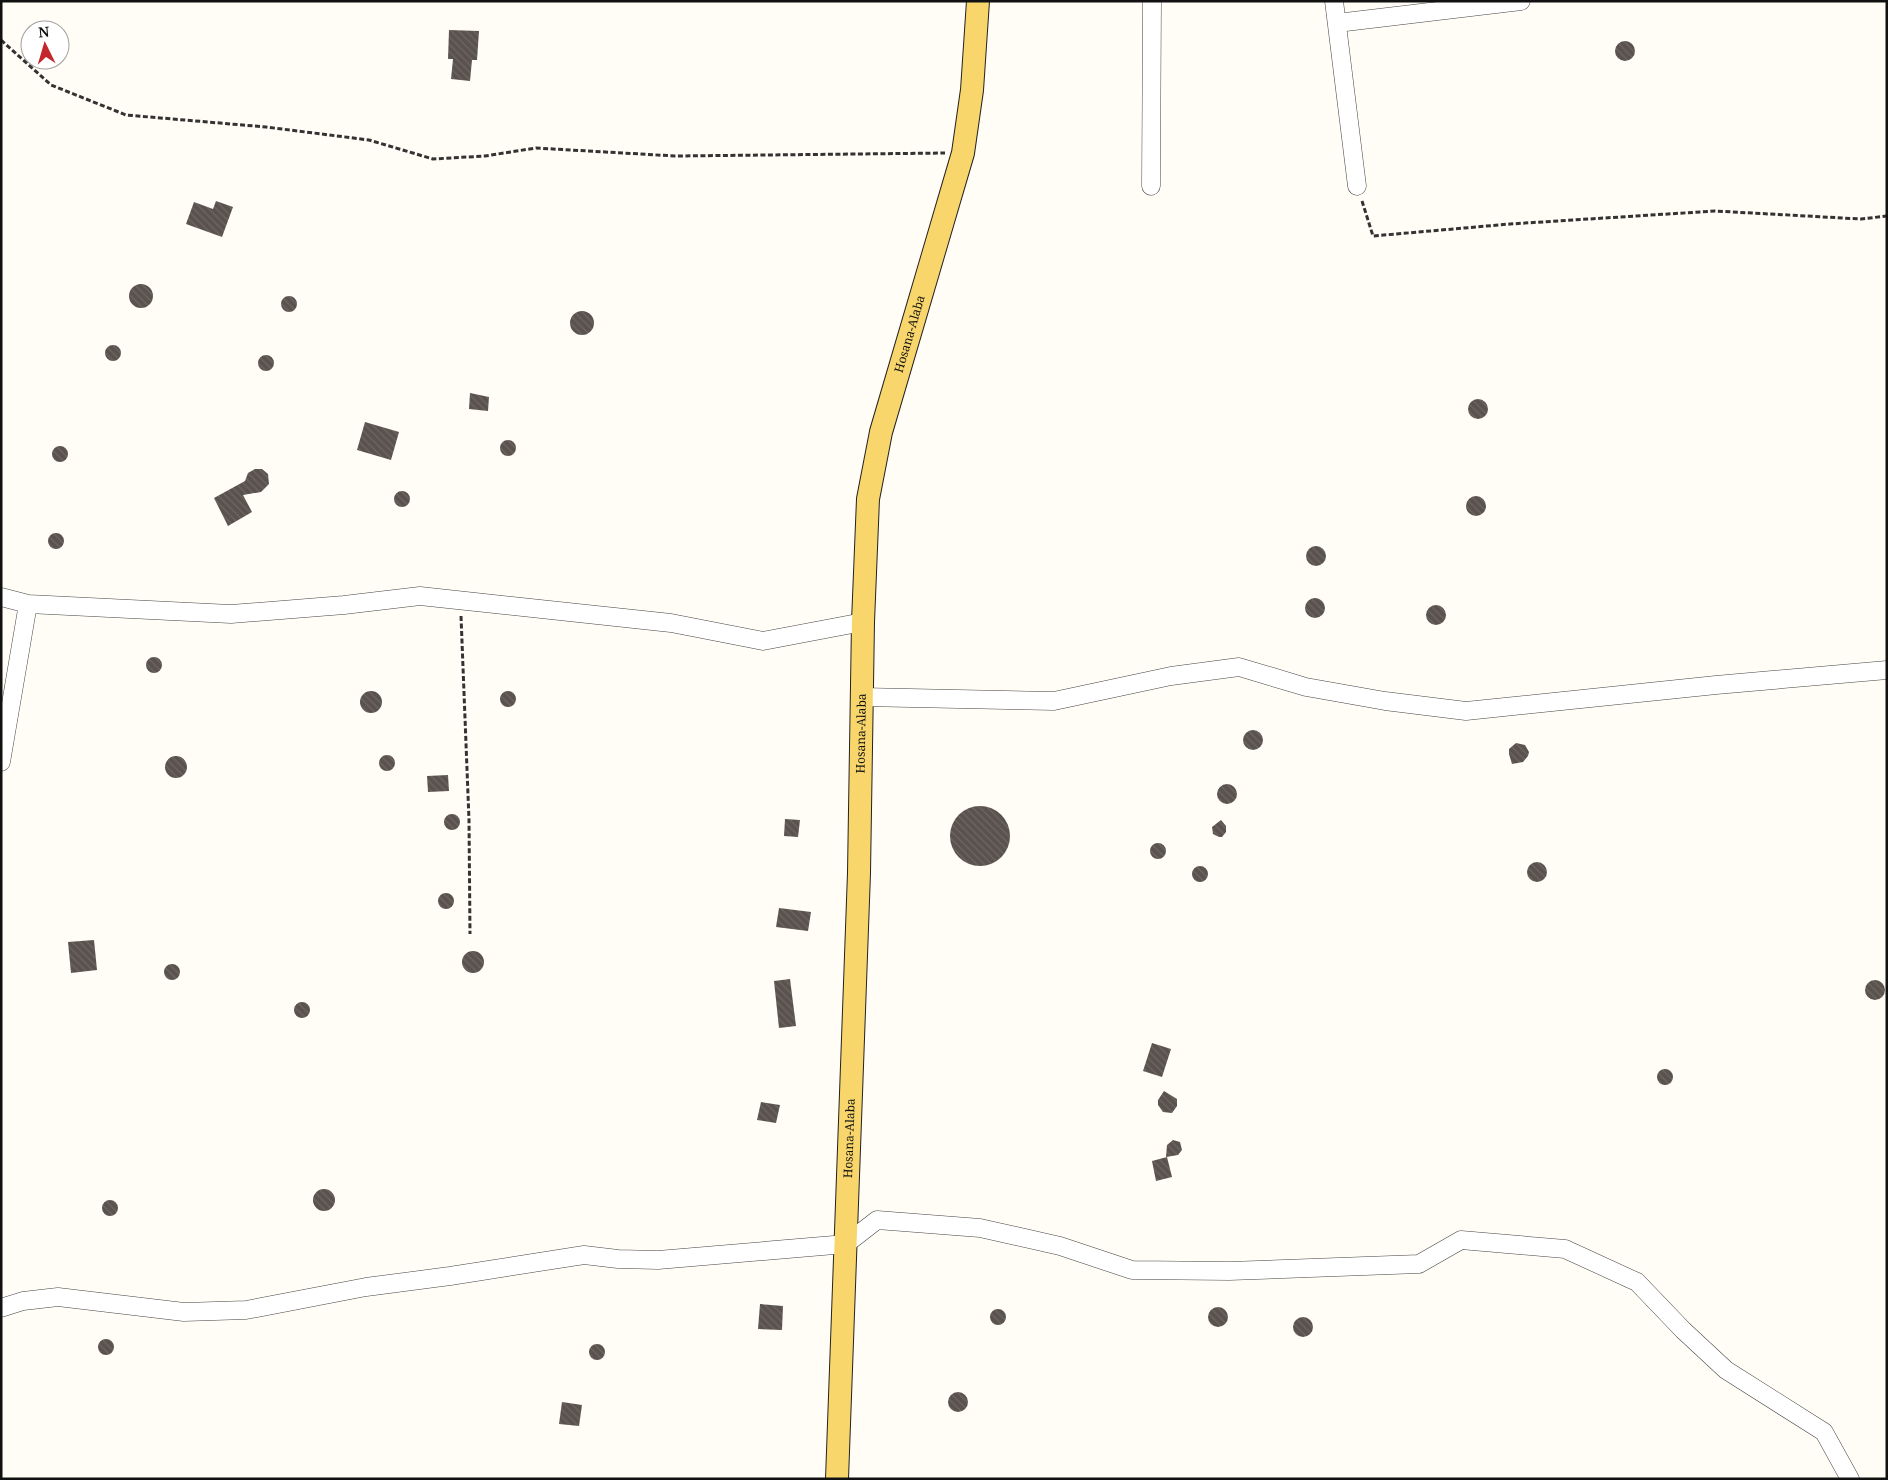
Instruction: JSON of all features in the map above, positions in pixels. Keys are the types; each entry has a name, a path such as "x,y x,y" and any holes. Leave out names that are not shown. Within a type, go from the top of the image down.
{"main road":[{"name":"Hosana-Alaba","path":"837,1479 859,873 863,622 868,499 881,432 964,153 972,90 978,1"}],"street":[{"path":"1151,186 1152,1"},
{"path":"1334,1 1357,186"},
{"path":"1336,23 1521,1"},
{"path":"1,597 28,604 231,614 344,606 420,596 671,623 763,641 863,622"},
{"path":"1,762 28,604"},
{"path":"862,697 1054,701 1172,676 1239,667 1306,687 1385,700 1466,710 1887,670"},
{"path":"1,1308 24,1302 58,1297 184,1312 246,1310 366,1287 584,1255 618,1259 658,1260 846,1244 878,1220 980,1228 1060,1246 1132,1270 1229,1271 1419,1264 1461,1240 1564,1249 1637,1282 1683,1330 1726,1370 1824,1432 1850,1479"}],"path":[{"path":"1,40 51,85 126,116 266,127 369,140 433,159 485,156 536,148 675,156 964,153"},
{"path":"1357,186 1373,236 1715,211 1861,219 1887,216"},
{"path":"461,600 469,820 470,934"}],"building":[{"path":"449,30 479,31 477,60 472,60 470,81 451,79 453,59 448,59"},
{"path":"1625,41 1632,44 1635,51 1632,58 1625,61 1618,58 1615,51 1618,44"},
{"path":"216,201 233,207 222,237 186,224 194,202 213,209"},
{"path":"141,284 146,285 152,291 152,301 146,307 141,308 136,307 130,301 129,296 130,291 136,285"},
{"path":"286,296 292,296 297,301 295,310 286,312 281,307 281,301"},
{"path":"582,311 587,312 593,318 593,328 587,334 582,335 577,334 571,328 570,323 571,318 577,312"},
{"path":"110,345 116,345 121,350 119,359 110,361 105,356 105,350"},
{"path":"263,355 269,355 274,360 272,369 263,371 258,366 258,360"},
{"path":"470,393 489,397 488,411 469,409"},
{"path":"1478,399 1485,402 1488,409 1485,416 1478,419 1471,416 1468,409 1471,402"},
{"path":"365,422 399,432 391,460 357,450"},
{"path":"505,440 511,440 516,445 514,454 505,456 500,451 500,445"},
{"path":"57,446 63,446 68,451 66,460 57,462 52,457 52,451"},
{"path":"255,469 262,469 268,474 269,484 261,492 243,495 252,512 228,526 214,498 245,481 248,473"},
{"path":"399,491 405,491 410,496 408,505 399,507 394,502 394,496"},
{"path":"1476,496 1483,499 1486,506 1483,513 1476,516 1469,513 1466,506 1469,499"},
{"path":"53,533 59,533 64,538 62,547 53,549 48,544 48,538"},
{"path":"1316,546 1323,549 1326,556 1323,563 1316,566 1309,563 1306,556 1309,549"},
{"path":"1315,598 1322,601 1325,608 1322,615 1315,618 1308,615 1305,608 1308,601"},
{"path":"1436,605 1443,608 1446,615 1443,622 1436,625 1429,622 1426,615 1429,608"},
{"path":"151,657 157,657 162,662 160,671 151,673 146,668 146,662"},
{"path":"371,691 379,694 382,702 379,710 371,713 363,710 360,702 363,694"},
{"path":"505,691 511,691 516,696 514,705 505,707 500,702 500,696"},
{"path":"1253,730 1260,733 1263,740 1260,747 1253,750 1246,747 1243,740 1246,733"},
{"path":"1516,743 1525,745 1529,752 1523,762 1512,764 1509,749"},
{"path":"384,755 390,755 395,760 393,769 384,771 379,766 379,760"},
{"path":"176,756 184,759 187,767 184,775 176,778 168,775 165,767 168,759"},
{"path":"448,775 449,791 428,792 427,776"},
{"path":"1227,784 1234,787 1237,794 1234,801 1227,804 1220,801 1217,794 1220,787"},
{"path":"980,806 997,811 1005,819 1010,836 1005,853 997,861 980,866 963,861 955,853 950,836 955,819 963,811"},
{"path":"449,814 455,814 460,819 458,828 449,830 444,825 444,819"},
{"path":"785,819 800,820 798,837 784,836"},
{"path":"1221,820 1226,826 1226,832 1222,837 1219,837 1213,834 1212,827"},
{"path":"1158,843 1166,851 1158,859 1150,851"},
{"path":"1537,862 1544,865 1547,872 1544,879 1537,882 1530,879 1527,872 1530,865"},
{"path":"1200,866 1208,874 1200,882 1192,874"},
{"path":"443,893 449,893 454,898 452,907 443,909 438,904 438,898"},
{"path":"779,908 811,912 808,931 776,927"},
{"path":"94,940 97,970 71,973 68,942"},
{"path":"473,951 481,954 484,962 481,970 473,973 465,970 462,962 465,954"},
{"path":"169,964 175,964 180,969 178,978 169,980 164,975 164,969"},
{"path":"790,979 796,1026 779,1028 774,981"},
{"path":"1875,980 1882,983 1885,990 1882,997 1875,1000 1868,997 1865,990 1868,983"},
{"path":"299,1002 305,1002 310,1007 308,1016 299,1018 294,1013 294,1007"},
{"path":"1152,1043 1171,1049 1162,1077 1143,1071"},
{"path":"1665,1069 1673,1077 1665,1085 1657,1077"},
{"path":"1164,1091 1177,1099 1177,1106 1172,1113 1163,1112 1158,1105 1158,1100"},
{"path":"761,1102 780,1105 776,1123 757,1120"},
{"path":"1173,1140 1180,1142 1182,1150 1178,1155 1166,1157 1167,1145"},
{"path":"1167,1157 1172,1177 1156,1181 1152,1161"},
{"path":"324,1189 332,1192 335,1200 332,1208 324,1211 316,1208 313,1200 316,1192"},
{"path":"107,1200 113,1200 118,1205 116,1214 107,1216 102,1211 102,1205"},
{"path":"760,1304 783,1306 782,1330 758,1329"},
{"path":"1218,1307 1225,1310 1228,1317 1225,1324 1218,1327 1211,1324 1208,1317 1211,1310"},
{"path":"998,1309 1004,1311 1006,1317 1004,1323 998,1325 992,1323 990,1317 992,1311"},
{"path":"1303,1317 1310,1320 1313,1327 1310,1334 1303,1337 1296,1334 1293,1327 1296,1320"},
{"path":"103,1339 109,1339 114,1344 112,1353 103,1355 98,1350 98,1344"},
{"path":"594,1344 600,1344 605,1349 603,1358 594,1360 589,1355 589,1349"},
{"path":"958,1392 965,1395 968,1402 965,1409 958,1412 951,1409 948,1402 951,1395"},
{"path":"562,1402 582,1405 579,1426 559,1424"}]}
